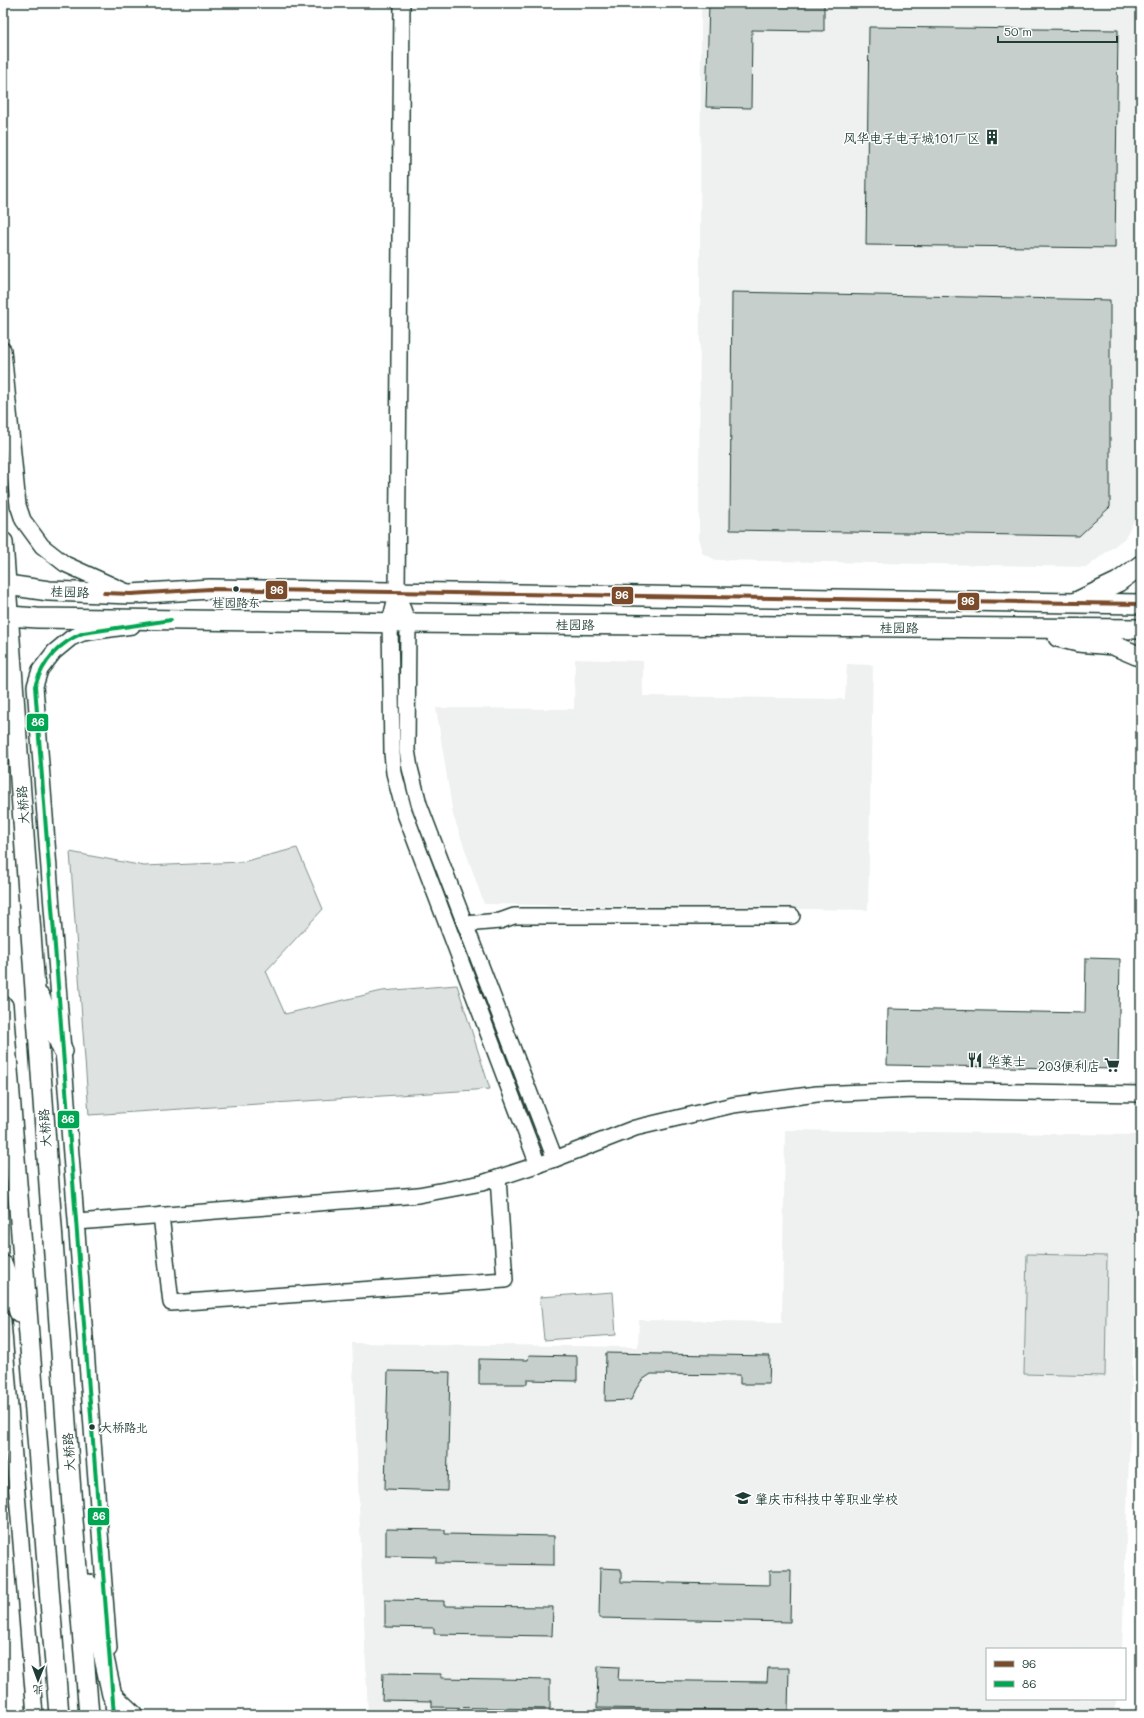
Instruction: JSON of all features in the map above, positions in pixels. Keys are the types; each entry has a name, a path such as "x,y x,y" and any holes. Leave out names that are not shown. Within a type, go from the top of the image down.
{"main road":[{"name":"大桥路","path":"3,542 6,616 73,1520 89,1715"},
{"path":"1073,603 1118,582 1141,565"},
{"name":"桂园路","path":"5,585 49,591 131,594 210,589 1141,604"},
{"name":"桂园路","path":"6,616 399,623 1141,630"},
{"path":"1024,628 1078,642 1113,645 1141,657"},
{"path":"34,984 63,1051"},
{"path":"3,1006 28,1339 59,1715"},
{"path":"3,1264 28,1339"},
{"path":"73,1520 112,1694 133,1715"}],"street":[{"path":"402,3 397,593 407,750 419,804 555,1159"},
{"path":"3,350 18,505 23,520 42,546 65,564 131,594"},
{"path":"114,1715 35,686 40,670 54,652 71,638 83,633 171,620"},
{"path":"399,623 392,753 399,794 538,1165"},
{"path":"465,924 500,921 514,916 792,916"},
{"path":"77,1222 418,1195 482,1184 555,1159 635,1128 733,1106 817,1094 914,1090 1141,1094"},
{"path":"161,1215 171,1303 505,1280 498,1178"},
{"path":"3,1320 35,1715"}],"shaded area":[{"path":"701,3 1141,3 1141,183 1135,519 1125,538 1087,567 716,560 702,553 699,541"},
{"path":"575,659 643,661 643,696 845,699 847,664 873,665 868,910 484,904 453,815 436,708 574,709"},
{"path":"297,848 323,909 266,971 285,1014 382,991 457,985 490,1089 89,1115 70,852 144,866 242,862"},
{"name":"肇庆市科技中等职业学校","path":"785,1130 1141,1135 1122,1648 986,1648 986,1700 1117,1700 1114,1710 1108,1715 368,1715 352,1343 638,1347 639,1320 782,1322"},
{"path":"1027,1254 1107,1256 1105,1376 1024,1374"},
{"path":"613,1292 616,1335 544,1340 540,1297"}],"building":[{"path":"709,3 824,3 824,31 752,30 751,108 706,107"},
{"name":"风华电子电子城101厂区","path":"869,27 1118,30 1115,248 866,245"},
{"path":"732,292 1110,300 1110,507 1079,536 730,530"},
{"path":"1086,958 1120,959 1118,1069 887,1065 888,1009 1085,1013"},
{"path":"606,1353 770,1356 769,1384 740,1384 740,1375 651,1374 642,1380 631,1400 605,1401"},
{"path":"529,1355 577,1356 577,1381 527,1380 527,1384 479,1384 479,1359 528,1360"},
{"path":"388,1371 450,1372 447,1491 385,1489"},
{"path":"386,1529 445,1530 445,1534 554,1536 554,1565 436,1563 436,1557 386,1556"},
{"path":"600,1568 621,1569 621,1582 770,1585 770,1570 791,1570 790,1622 599,1618"},
{"path":"385,1600 444,1601 444,1606 553,1607 552,1636 434,1634 434,1628 385,1627"},
{"path":"598,1666 619,1667 618,1680 767,1682 768,1668 789,1668 788,1711 597,1708"},
{"path":"383,1673 441,1674 441,1678 550,1680 550,1709 432,1707 432,1701 382,1700"}],"transit line":[{"name":"96","path":"104,593 131,594 210,589 1141,604"},
{"name":"86","path":"114,1715 35,686 47,661 59,648 74,637 83,633 171,620"}],"place":[{"name":"风华电子电子城101厂区","path":"992,137"},
{"name":"桂园路东","path":"236,589"},
{"name":"华莱士","path":"975,1060"},
{"name":"203便利店","path":"1112,1065"},
{"name":"大桥路北","path":"92,1427"},
{"name":"肇庆市科技中等职业学校","path":"743,1498"}]}
